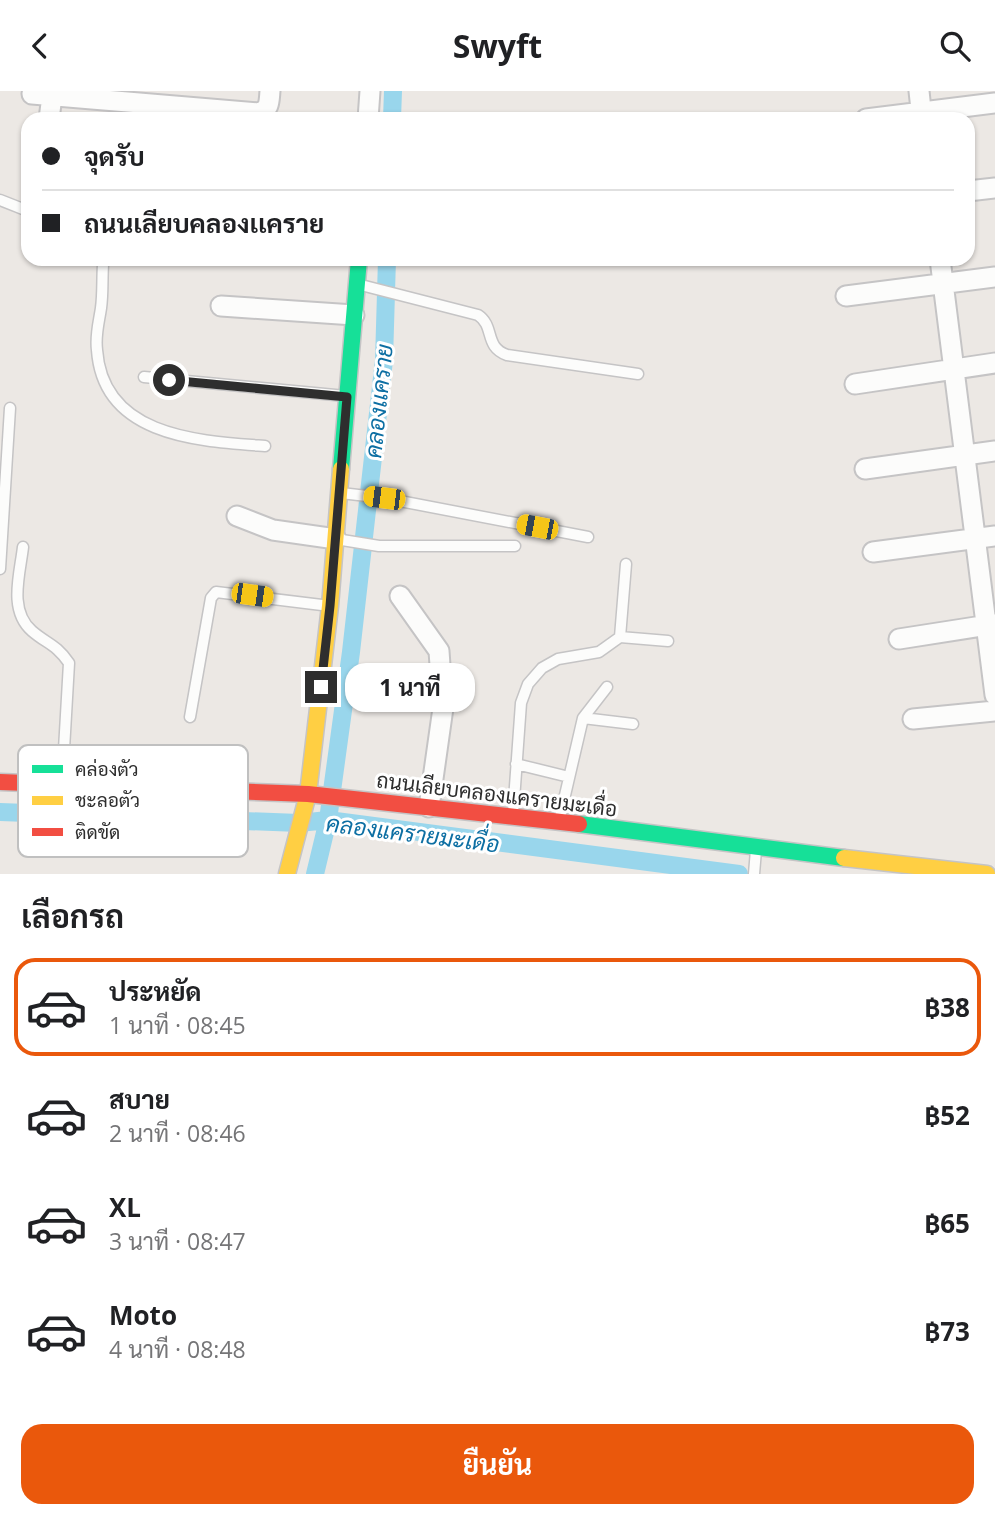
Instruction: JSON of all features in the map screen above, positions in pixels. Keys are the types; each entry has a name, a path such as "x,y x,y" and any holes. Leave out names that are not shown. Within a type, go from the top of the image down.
{"street":[{"path":"262,112 269,106 270,91"},
{"path":"368,112 370,91"},
{"path":"919,91 922,112"},
{"path":"32,94 247,112"},
{"path":"51,112 52,96"},
{"path":"940,112 995,103"},
{"path":"975,190 995,188"},
{"path":"287,874 301,819 316,795 358,266"},
{"path":"941,266 965,456 985,538 995,695"},
{"path":"846,296 995,277"},
{"path":"221,306 354,314"},
{"path":"855,384 995,363"},
{"path":"865,469 995,451"},
{"path":"237,516 272,530 336,539"},
{"path":"873,552 985,538"},
{"path":"400,596 430,637 439,651 440,658 443,708 429,807"},
{"path":"899,639 991,625"},
{"path":"913,719 995,711"},
{"name":"ถนนเลียบคลองแครายมะเดื่อ","path":"0,782 18,783"},
{"name":"ถนนเลียบคลองแครายมะเดื่อ","path":"248,792 316,795 559,821 757,848 987,874"}],"lane":[{"path":"0,200 21,208"},
{"path":"103,266 101,307 96,333 97,354 103,379 115,398 125,409 160,431 192,440 265,446"},
{"path":"356,284 478,314 484,319 493,345 499,352 507,355 638,374"},
{"path":"144,377 347,397"},
{"path":"0,569 10,408"},
{"path":"339,492 589,537"},
{"path":"336,539 379,545 515,545"},
{"path":"23,547 17,602 22,619 32,631 59,649 69,663 64,745"},
{"path":"620,637 626,564"},
{"path":"190,717 211,598 216,591 330,606"},
{"path":"512,816 521,703 532,678 558,659 599,652 620,637 668,641"},
{"path":"559,821 583,718 607,687"},
{"path":"583,718 633,724"},
{"path":"516,764 569,777"},
{"path":"755,871 757,848"}],"waterway":[{"name":"คลองเเคราย","path":"392,112 393,91"},
{"name":"คลองเเคราย","path":"315,874 328,820 351,652 384,360 387,266"},
{"name":"คลองแครายมะเดื่อ","path":"0,812 18,813"},
{"name":"คลองแครายมะเดื่อ","path":"248,821 299,823 328,820 739,874"}],"traffic: fast":[{"path":"341,469 358,266"},
{"path":"579,824 844,858"}],"traffic: slow":[{"path":"287,874 308,794 330,606 341,469"},
{"path":"844,858 987,874"}],"traffic: jam":[{"path":"0,782 18,783"},
{"path":"248,792 308,794 579,824"}],"route":[{"path":"169,380 347,397 321,687"}]}
